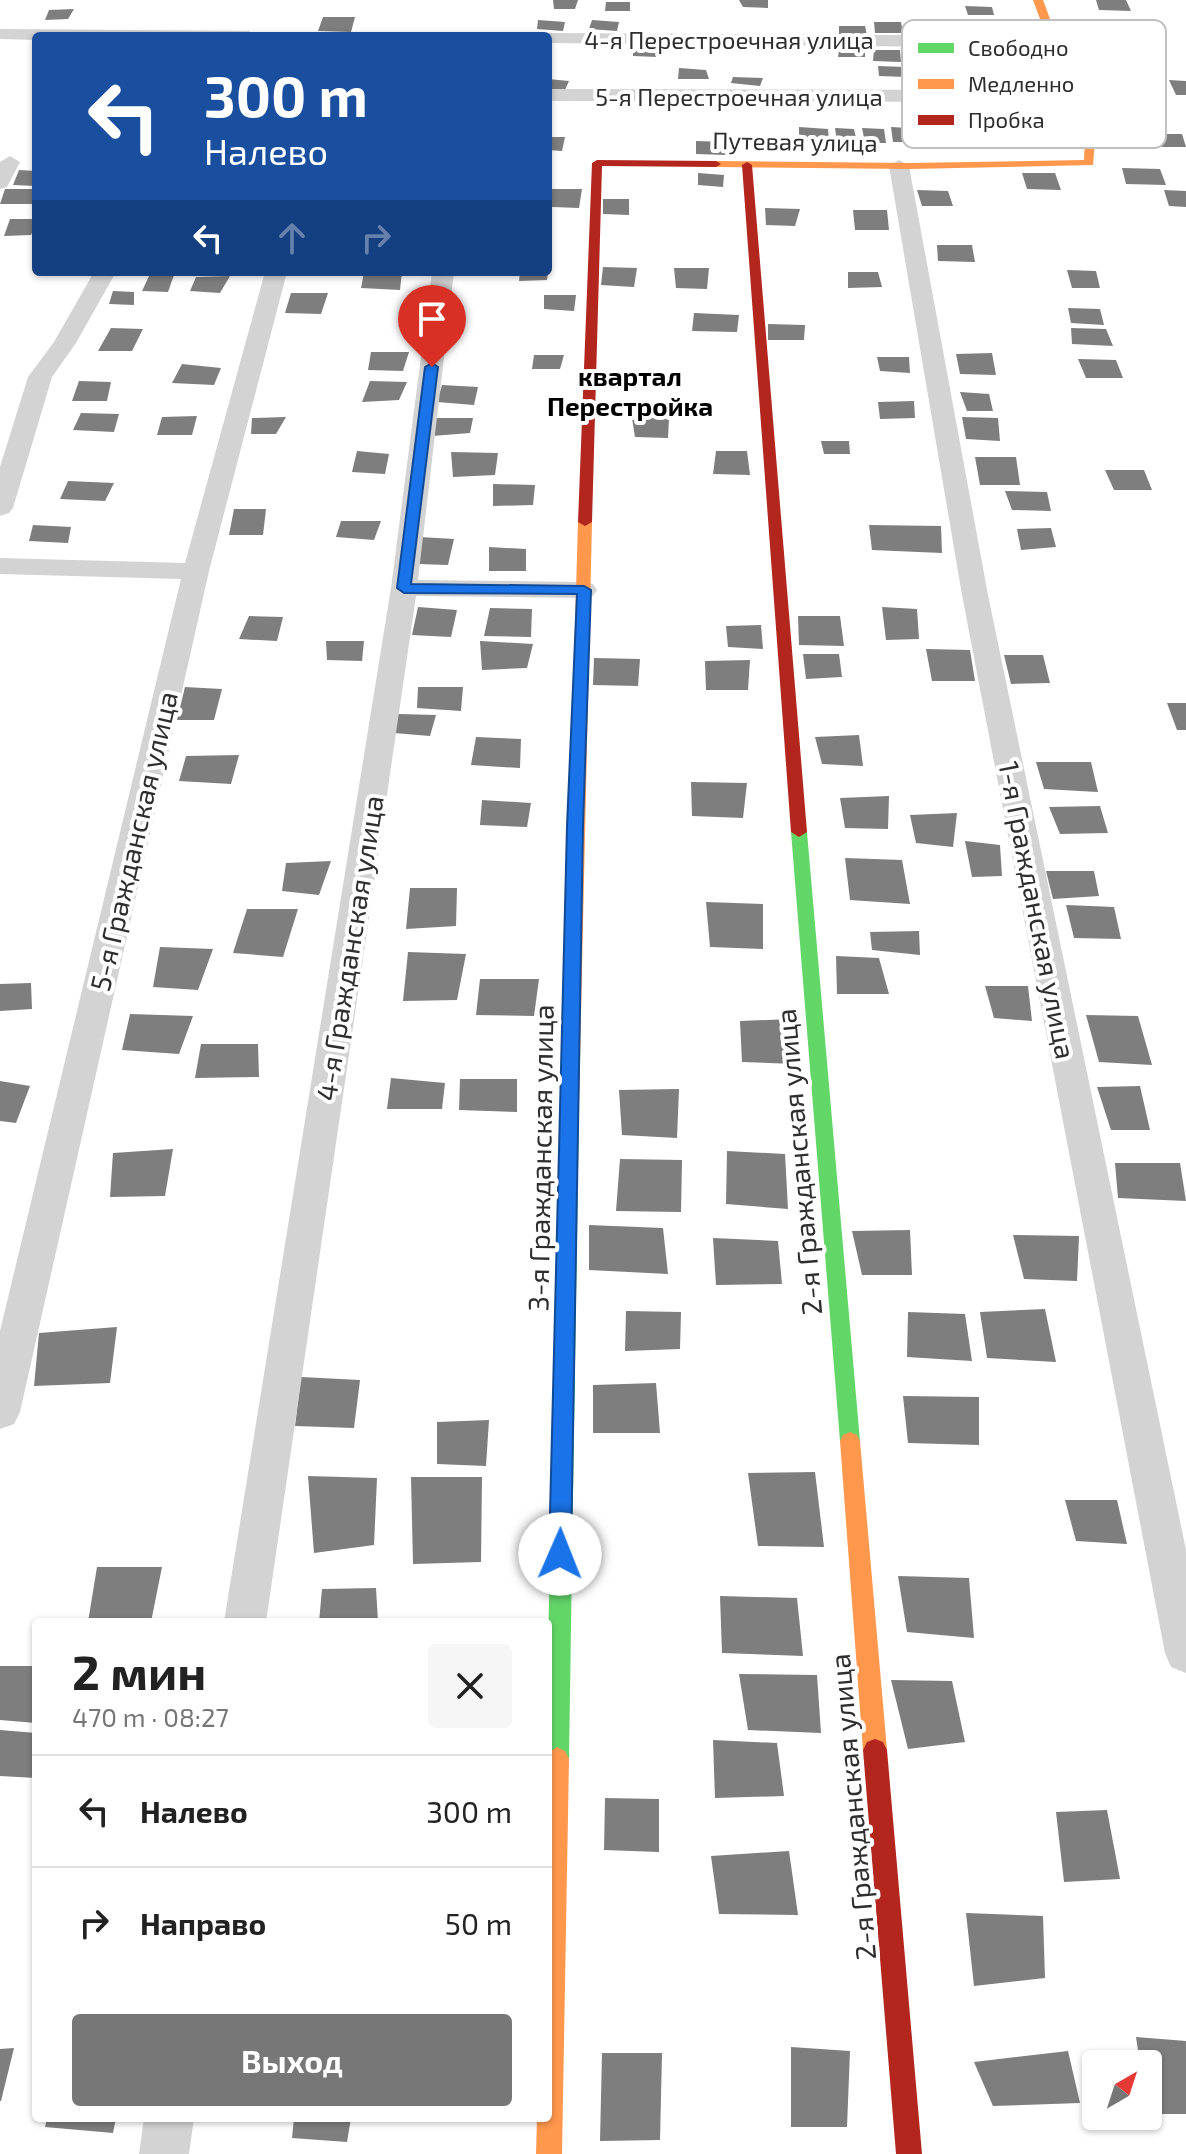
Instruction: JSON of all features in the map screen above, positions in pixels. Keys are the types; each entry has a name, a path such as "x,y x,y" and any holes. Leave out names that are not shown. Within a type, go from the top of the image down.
{"street":[{"path":"1038,0 1046,20"},
{"path":"0,34 32,34"},
{"name":"4-я Перестроечная улица","path":"552,38 902,41"},
{"name":"5-я Перестроечная улица","path":"552,95 902,96"},
{"name":"Путевая улица","path":"597,163 899,166 1089,163 1090,148"},
{"path":"0,183 10,162"},
{"name":"3-я Гражданская улица","path":"552,2001 575,826 597,163"},
{"name":"2-я Гражданская улица","path":"747,165 780,606 909,2154"},
{"name":"1-я Гражданская улица","path":"899,166 975,595 1186,1653"},
{"path":"0,508 40,377 65,343 103,276"},
{"name":"5-я Гражданская улица","path":"0,1412 196,571 275,276"},
{"name":"4-я Гражданская улица","path":"246,1618 404,588 443,276"},
{"path":"0,566 196,571"},
{"path":"404,588 584,590"},
{"path":"164,2154 168,2122"},
{"name":"3-я Гражданская улица","path":"549,2154 550,2122"}],"building":[{"path":"553,0 578,0 575,9 554,9"},
{"path":"739,0 768,0 768,8 743,7"},
{"path":"1096,0 1126,0 1131,11 1099,10"},
{"path":"606,2 630,2 630,11 605,11"},
{"path":"965,6 992,7 994,15 968,15"},
{"path":"74,9 68,19 45,20 49,10"},
{"path":"323,17 355,17 351,32 318,31"},
{"path":"538,20 565,22 563,31 537,29"},
{"path":"592,20 619,22 617,31 589,29"},
{"path":"874,22 901,22 902,33 875,33"},
{"path":"839,26 865,26 867,35 839,34"},
{"path":"633,44 658,44 657,57 633,56"},
{"path":"840,44 865,45 865,57 838,57"},
{"path":"874,50 900,50 901,62 873,61"},
{"path":"878,66 902,67 902,77 879,76"},
{"path":"679,68 706,70 709,79 678,79"},
{"path":"733,77 763,78 760,86 731,83"},
{"path":"552,79 569,81 565,90 552,89"},
{"path":"1169,80 1186,81 1186,95 1176,95"},
{"path":"799,127 828,129 829,141 799,141"},
{"path":"891,127 902,128 902,142 893,142"},
{"path":"835,128 854,129 857,143 837,142"},
{"path":"862,128 884,129 886,143 865,143"},
{"path":"1166,134 1182,134 1186,147 1166,147"},
{"path":"552,137 565,137 562,151 552,150"},
{"path":"696,141 728,142 726,155 696,154"},
{"path":"1122,168 1160,169 1166,185 1126,184"},
{"path":"19,170 32,171 32,186 13,185"},
{"path":"698,173 724,175 723,187 698,185"},
{"path":"1022,173 1055,173 1061,190 1027,189"},
{"path":"5,189 32,189 32,204 0,204"},
{"path":"552,189 582,189 579,208 552,207"},
{"path":"917,190 948,191 953,206 922,206"},
{"path":"1164,190 1186,191 1186,207 1169,206"},
{"path":"603,199 629,199 629,215 603,214"},
{"path":"765,208 800,209 795,226 766,225"},
{"path":"853,210 887,210 889,230 855,230"},
{"path":"10,219 32,219 31,235 4,236"},
{"path":"937,245 972,245 975,262 938,261"},
{"path":"603,267 637,268 634,287 601,285"},
{"path":"674,268 709,268 707,289 676,288"},
{"path":"1067,270 1096,271 1100,288 1072,288"},
{"path":"848,272 878,272 882,287 848,288"},
{"path":"149,276 174,276 168,292 142,291"},
{"path":"230,276 220,293 190,291 196,277"},
{"path":"363,276 402,276 400,290 361,288"},
{"path":"520,276 548,276 547,280 519,281"},
{"path":"113,291 134,292 134,305 109,304"},
{"path":"291,293 328,293 321,314 285,313"},
{"path":"544,295 576,295 574,311 544,309"},
{"path":"1068,308 1100,309 1104,325 1071,323"},
{"path":"694,313 739,315 737,332 692,331"},
{"path":"768,324 805,325 804,340 768,340"},
{"path":"111,328 143,329 132,351 98,351"},
{"path":"1071,328 1106,329 1113,346 1072,344"},
{"path":"371,352 409,352 403,371 368,370"},
{"path":"992,353 996,375 960,374 956,354"},
{"path":"534,355 564,355 560,369 532,369"},
{"path":"877,357 909,357 910,373 880,371"},
{"path":"1078,359 1116,360 1123,378 1086,378"},
{"path":"182,364 221,368 214,385 172,383"},
{"path":"79,381 111,382 107,401 72,401"},
{"path":"370,381 407,382 399,400 362,402"},
{"path":"442,385 478,387 474,405 437,402"},
{"path":"960,392 989,394 993,411 967,411"},
{"path":"914,401 915,418 880,419 878,402"},
{"path":"81,413 119,414 114,432 73,430"},
{"path":"197,416 192,435 157,435 162,417"},
{"path":"286,417 276,434 251,434 252,418"},
{"path":"962,417 998,418 1000,441 966,439"},
{"path":"434,418 473,418 470,433 432,436"},
{"path":"632,418 669,418 668,438 635,437"},
{"path":"821,441 849,441 850,454 824,454"},
{"path":"357,451 389,454 385,474 352,472"},
{"path":"716,451 747,451 750,475 713,474"},
{"path":"451,452 498,453 495,475 453,477"},
{"path":"975,457 1016,457 1020,485 980,485"},
{"path":"1105,470 1144,470 1152,490 1114,490"},
{"path":"68,481 114,483 105,501 60,499"},
{"path":"493,484 535,485 533,505 493,506"},
{"path":"1005,491 1047,492 1051,511 1012,510"},
{"path":"234,509 266,509 263,535 229,535"},
{"path":"341,521 381,521 374,540 336,537"},
{"path":"33,525 71,527 68,543 29,541"},
{"path":"869,525 941,526 942,553 872,550"},
{"path":"1051,528 1056,547 1021,550 1017,529"},
{"path":"420,537 454,539 448,565 418,564"},
{"path":"489,547 526,549 526,571 489,571"},
{"path":"418,607 457,610 451,637 412,635"},
{"path":"882,607 917,609 919,639 886,640"},
{"path":"490,608 532,609 531,637 484,636"},
{"path":"249,616 283,617 277,641 239,639"},
{"path":"798,616 840,616 844,646 799,645"},
{"path":"761,625 763,649 728,647 726,626"},
{"path":"326,641 364,641 362,661 327,660"},
{"path":"480,641 533,644 527,668 482,670"},
{"path":"926,649 970,650 975,681 932,681"},
{"path":"803,654 839,654 842,677 806,679"},
{"path":"1004,655 1043,655 1050,683 1011,684"},
{"path":"594,658 640,659 638,686 593,685"},
{"path":"750,660 748,690 706,690 705,661"},
{"path":"185,687 222,689 214,720 177,720"},
{"path":"418,687 463,687 461,711 417,708"},
{"path":"1167,703 1186,703 1186,730 1177,730"},
{"path":"398,714 436,715 430,736 394,733"},
{"path":"859,735 863,766 822,764 815,737"},
{"path":"476,737 521,739 520,768 471,765"},
{"path":"239,755 231,784 179,781 186,756"},
{"path":"1036,762 1091,762 1098,792 1044,789"},
{"path":"691,782 747,783 743,818 692,816"},
{"path":"889,796 888,829 845,828 840,798"},
{"path":"482,800 531,803 527,827 480,825"},
{"path":"1100,806 1108,833 1060,834 1049,807"},
{"path":"957,813 953,847 916,843 910,815"},
{"path":"965,841 1000,845 1002,876 972,877"},
{"path":"845,858 902,860 910,904 850,900"},
{"path":"331,861 319,895 282,891 286,863"},
{"path":"1046,871 1094,871 1099,896 1053,899"},
{"path":"410,888 457,888 456,926 406,929"},
{"path":"706,902 763,904 763,949 710,947"},
{"path":"1066,905 1114,907 1121,939 1074,938"},
{"path":"247,909 298,909 283,957 233,953"},
{"path":"919,931 920,955 872,950 870,932"},
{"path":"160,947 213,949 198,990 153,987"},
{"path":"408,952 466,954 457,1000 403,1001"},
{"path":"836,956 879,958 889,994 837,994"},
{"path":"480,979 539,979 534,1016 476,1015"},
{"path":"31,983 32,1009 0,1011 0,984"},
{"path":"985,986 1028,986 1032,1021 994,1018"},
{"path":"130,1014 193,1016 179,1054 122,1050"},
{"path":"1086,1015 1138,1016 1152,1065 1099,1062"},
{"path":"791,1019 795,1064 742,1062 740,1021"},
{"path":"201,1044 258,1044 259,1077 195,1078"},
{"path":"391,1078 445,1083 442,1109 387,1109"},
{"path":"460,1079 517,1079 517,1112 459,1110"},
{"path":"0,1081 30,1086 16,1123 0,1121"},
{"path":"1140,1086 1150,1130 1111,1130 1097,1087"},
{"path":"679,1089 677,1138 622,1135 619,1090"},
{"path":"173,1149 165,1196 110,1197 113,1153"},
{"path":"727,1151 785,1154 788,1209 726,1204"},
{"path":"620,1159 682,1160 681,1212 616,1211"},
{"path":"1115,1163 1180,1163 1186,1201 1118,1198"},
{"path":"589,1225 663,1228 668,1274 589,1270"},
{"path":"910,1230 912,1275 862,1275 852,1231"},
{"path":"1013,1235 1079,1236 1077,1281 1024,1279"},
{"path":"713,1238 778,1241 782,1284 716,1285"},
{"path":"1045,1309 1056,1362 987,1358 980,1312"},
{"path":"626,1311 681,1312 680,1349 625,1351"},
{"path":"908,1312 965,1314 972,1361 907,1357"},
{"path":"117,1327 110,1383 34,1386 39,1333"},
{"path":"301,1377 360,1380 354,1428 295,1426"},
{"path":"656,1383 660,1433 593,1433 593,1385"},
{"path":"903,1396 979,1397 979,1445 908,1443"},
{"path":"489,1420 486,1466 437,1464 437,1422"},
{"path":"815,1472 824,1547 758,1546 748,1473"},
{"path":"308,1476 377,1478 374,1545 314,1553"},
{"path":"411,1477 482,1477 481,1562 413,1564"},
{"path":"1065,1500 1117,1500 1127,1544 1076,1541"},
{"path":"97,1567 162,1567 152,1618 89,1618"},
{"path":"898,1576 969,1578 974,1638 907,1632"},
{"path":"376,1588 378,1618 319,1618 322,1589"},
{"path":"720,1596 797,1598 803,1656 722,1653"},
{"path":"0,1666 32,1666 32,1723 0,1720"},
{"path":"739,1674 817,1675 821,1733 748,1730"},
{"path":"891,1680 952,1681 965,1742 908,1749"},
{"path":"0,1730 32,1733 32,1778 0,1776"},
{"path":"713,1740 777,1743 784,1796 715,1798"},
{"path":"605,1798 659,1799 659,1852 604,1850"},
{"path":"1107,1810 1120,1879 1064,1882 1056,1812"},
{"path":"789,1851 798,1915 719,1914 711,1856"},
{"path":"966,1913 1043,1916 1045,1978 974,1986"},
{"path":"1136,2037 1186,2041 1186,2114 1162,2114 1162,2050 1138,2050"},
{"path":"791,2047 850,2051 847,2127 791,2127"},
{"path":"14,2048 1,2101 0,2101 0,2049"},
{"path":"1068,2051 1080,2103 993,2106 974,2062"},
{"path":"602,2053 662,2053 660,2140 600,2141"},
{"path":"46,2122 115,2122 113,2133 45,2127"},
{"path":"294,2122 350,2122 347,2142 292,2138"}],"traffic: fast":[{"path":"799,832 850,1441"},
{"path":"557,1759 570,1103"}],"traffic: slow":[{"path":"1038,0 1045,20"},
{"path":"716,164 909,166 1089,163 1090,148"},
{"path":"570,1103 585,522"},
{"path":"850,1441 875,1750"},
{"path":"552,2006 557,1759"},
{"path":"549,2154 550,2122"}],"traffic: jam":[{"path":"585,522 597,163 716,164"},
{"path":"747,165 799,832"},
{"path":"875,1750 909,2154"}],"district":[{"name":"квартал Перестройка","path":"630,390"}],"route":[{"path":"432,367 404,588 584,590 575,826 560,1554"}]}
